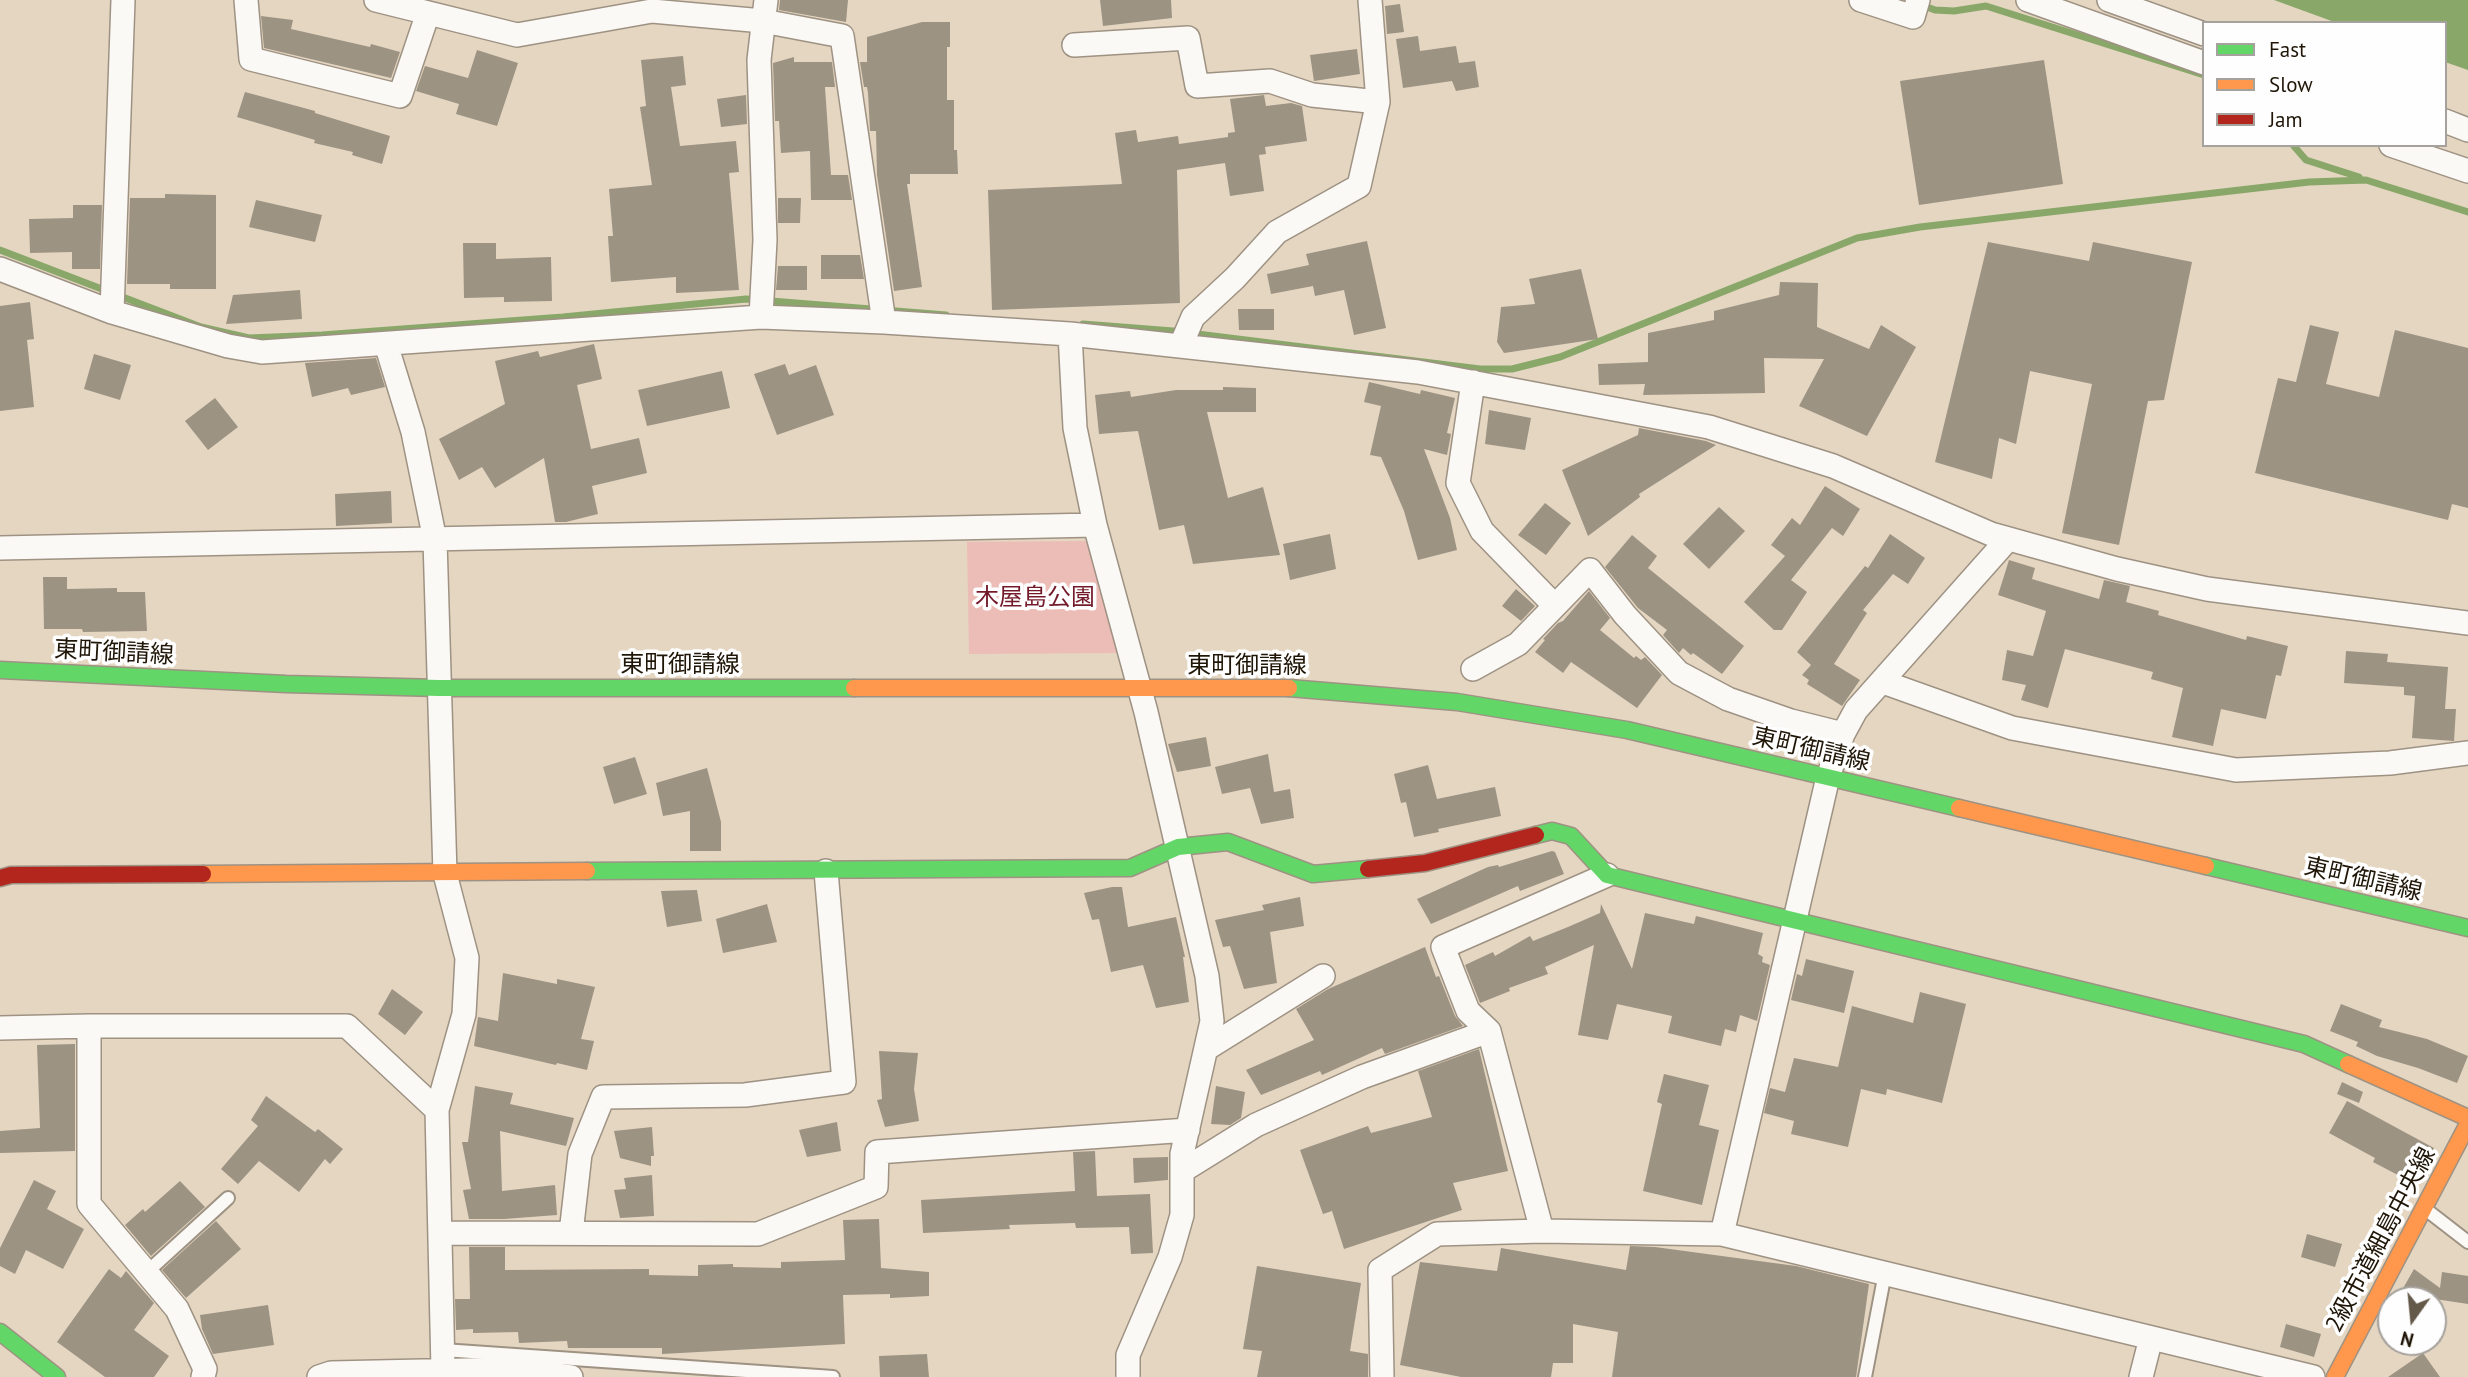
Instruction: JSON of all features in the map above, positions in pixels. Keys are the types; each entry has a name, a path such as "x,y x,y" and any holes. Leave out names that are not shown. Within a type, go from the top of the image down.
{"street":[{"path":"112,312 123,0"},
{"path":"246,0 251,59 400,96 428,13"},
{"path":"376,0 517,35 652,11 764,11 842,36 884,321"},
{"path":"1181,345 1193,317 1235,278 1277,232 1359,186 1378,102 1370,0"},
{"path":"1861,0 1913,17 1918,0"},
{"path":"2028,0 2202,62"},
{"path":"2109,0 2202,33"},
{"path":"761,317 765,240 759,60 764,11"},
{"path":"1074,45 1188,38 1197,86 1270,81 1312,95 1378,102"},
{"path":"2447,122 2468,130"},
{"path":"2397,147 2468,171"},
{"path":"0,269 112,312 228,346 262,352 761,317 884,321 1070,334 1418,372 1709,427 1833,466 1991,534 2116,569 2207,589 2468,623"},
{"path":"1070,334 1075,428 1096,525 1140,688 1178,847 1207,976 1212,1021 1182,1154 1182,1215 1170,1257 1128,1355 1128,1377"},
{"path":"386,344 413,432 435,540 445,874 467,958 464,1014 437,1110 443,1360"},
{"path":"1473,382 1458,483 1482,531 1555,606"},
{"path":"0,548 1096,525"},
{"path":"1722,1234 1828,777 1843,734 1856,710 2008,539"},
{"path":"1473,669 1518,644 1590,570 1625,615 1679,673 1728,699 1791,722 1843,734"},
{"name":"東町御請線","path":"0,670 273,684 439,688 1304,688 1457,702 1627,730 2468,928"},
{"path":"1883,682 2012,729 2235,770 2390,763 2468,752"},
{"path":"0,878 25,875 1130,868 1178,847 1228,842 1312,874 1425,863 1552,831 1571,836 1607,875 2304,1044 2468,1118"},
{"path":"571,1233 580,1154 603,1097 745,1095 844,1082 826,871"},
{"path":"1542,1231 1489,1031 1468,1011 1443,947 1607,875"},
{"path":"1206,1049 1323,976"},
{"path":"89,1026 89,1204 177,1309 205,1369 203,1377"},
{"path":"0,1028 347,1026 437,1110"},
{"path":"1182,1171 1256,1125 1326,1093 1362,1077 1489,1031"},
{"name":"2級市道細島中央線","path":"2335,1377 2468,1124"},
{"path":"440,1233 758,1234 876,1187 877,1152 1188,1130"},
{"path":"1382,1377 1380,1270 1437,1234 1542,1231 1722,1234 2313,1377"},
{"path":"0,1332 57,1377"},
{"path":"2141,1377 2151,1338"},
{"path":"322,1376 443,1360 505,1362 571,1377"}],"lane":[{"path":"146,1273 228,1198"},
{"path":"2424,1207 2468,1242"},
{"path":"1865,1377 1885,1273"},
{"path":"505,1362 833,1377"}],"green space":[{"name":"木屋島公園","path":"1088,541 1118,653 969,654 967,542"}],"shaded area":[{"path":"2274,0 2468,0 2468,70 2447,63 2447,21 2332,21"}],"building":[{"path":"780,0 848,0 846,22 779,10"},
{"path":"1100,0 1171,0 1172,18 1103,26"},
{"path":"1400,4 1404,32 1387,34 1385,6"},
{"path":"261,16 293,20 291,29 400,52 391,78 264,48"},
{"path":"922,22 950,22 947,100 954,100 954,150 957,150 958,174 910,174 910,184 907,184 922,287 894,291 877,175 876,131 870,131 868,93 867,87 864,87 860,62 867,62 867,37"},
{"path":"1418,36 1420,51 1456,46 1459,63 1475,61 1479,87 1456,91 1452,81 1403,88 1396,39"},
{"path":"1357,49 1360,74 1314,81 1310,55"},
{"path":"477,50 518,63 497,126 456,114 459,104 416,91 425,66 468,78"},
{"path":"683,56 686,85 671,87 680,146 736,141 739,172 729,173 739,290 676,293 676,277 611,282 608,236 613,236 609,189 652,185 640,107 646,106 641,60"},
{"path":"794,57 794,62 832,62 835,87 825,87 831,175 848,175 852,200 811,200 810,151 781,153 779,121 775,121 773,63"},
{"path":"2044,60 2063,184 1919,205 1900,81"},
{"path":"245,92 315,111 390,136 382,164 352,155 353,152 314,143 315,140 237,117"},
{"path":"746,95 747,124 721,127 717,99"},
{"path":"1264,95 1266,106 1291,103 1302,106 1307,141 1265,147 1266,154 1259,155 1264,191 1230,196 1225,163 1177,170 1180,303 992,310 988,190 1122,184 1115,133 1136,130 1138,142 1178,136 1179,144 1228,137 1228,133 1235,132 1230,99"},
{"path":"165,194 216,195 216,289 170,289 170,284 127,284 130,198 165,198"},
{"path":"778,198 801,198 800,223 778,223"},
{"path":"256,200 322,215 315,242 249,227"},
{"path":"73,205 102,205 100,269 72,269 72,252 30,253 29,219 73,218"},
{"path":"1367,241 1386,328 1354,335 1344,290 1315,296 1313,286 1271,294 1267,274 1309,265 1306,254"},
{"path":"1988,242 2089,261 2093,242 2192,262 2164,400 2148,401 2119,545 2062,533 2092,384 2030,371 2016,444 1999,438 1992,479 1935,462"},
{"path":"463,243 496,243 496,259 551,257 552,301 504,302 504,297 464,298"},
{"path":"821,255 860,255 864,279 821,279"},
{"path":"778,266 807,266 807,290 776,290"},
{"path":"1581,269 1598,339 1504,353 1497,342 1501,307 1535,304 1529,279"},
{"path":"1780,282 1818,283 1817,327 1869,349 1881,325 1916,347 1867,436 1799,406 1824,359 1764,358 1765,393 1643,395 1645,384 1599,385 1598,364 1648,362 1648,333 1714,320 1714,311 1779,295"},
{"path":"300,290 302,319 226,324 233,295"},
{"path":"30,302 34,339 27,340 34,407 0,411 0,306"},
{"path":"1238,309 1274,309 1274,330 1239,330"},
{"path":"2310,325 2339,332 2326,384 2379,397 2395,330 2468,348 2468,508 2452,504 2448,520 2255,473 2278,378 2296,382"},
{"path":"594,344 602,379 577,385 591,449 639,438 647,473 592,486 598,514 566,522 555,522 544,458 495,488 482,467 459,480 439,439 505,404 495,361 538,351 540,357"},
{"path":"94,354 131,365 120,400 84,389"},
{"path":"376,358 385,387 351,395 348,388 312,397 305,363"},
{"path":"785,364 789,375 816,365 834,415 777,435 754,374"},
{"path":"722,371 730,408 647,426 638,390"},
{"path":"1369,382 1420,394 1421,390 1455,398 1447,433 1451,434 1447,455 1424,449 1450,518 1457,550 1418,560 1404,511 1381,457 1370,455 1381,406 1364,402"},
{"path":"1223,387 1256,388 1256,412 1207,412 1228,498 1263,487 1280,555 1193,564 1184,525 1159,530 1138,431 1099,434 1095,395 1130,391 1131,397 1176,390 1223,390"},
{"path":"215,398 238,427 208,450 185,421"},
{"path":"1489,410 1531,418 1525,450 1485,444"},
{"path":"1639,428 1716,445 1639,494 1640,497 1588,536 1562,470 1638,435"},
{"path":"1825,486 1860,509 1843,536 1832,528 1791,580 1807,592 1782,630 1774,630 1744,602 1785,556 1771,545 1792,518 1800,525"},
{"path":"391,491 392,523 336,526 335,494"},
{"path":"1545,503 1571,523 1546,555 1518,535"},
{"path":"1719,507 1745,531 1709,569 1683,544"},
{"path":"1330,534 1336,569 1290,580 1283,544"},
{"path":"1890,534 1925,558 1908,584 1893,574 1863,610 1867,613 1834,664 1860,680 1842,706 1807,684 1809,680 1802,675 1811,665 1797,652 1865,566 1868,568"},
{"path":"1632,535 1657,556 1648,568 1744,646 1722,674 1683,648 1679,653 1663,635 1667,630 1638,608 1605,567"},
{"path":"2009,560 2035,568 2032,579 2099,599 2104,580 2130,586 2126,602 2159,611 2158,615 2246,640 2247,636 2288,646 2281,676 2276,675 2266,719 2221,709 2213,746 2172,737 2183,688 2151,679 2153,672 2065,649 2048,708 2021,700 2026,685 2002,680 2007,650 2033,656 2046,611 1998,595"},
{"path":"43,577 67,577 67,589 117,588 117,592 145,592 147,631 83,632 82,629 44,629"},
{"path":"1516,589 1535,606 1521,621 1502,606"},
{"path":"1589,591 1610,618 1600,630 1634,658 1636,656 1641,660 1645,657 1662,675 1637,708 1571,662 1563,673 1535,652 1545,640 1543,639"},
{"path":"2346,651 2388,654 2387,662 2448,667 2445,709 2456,709 2454,741 2412,738 2415,696 2404,695 2404,687 2344,683"},
{"path":"1206,737 1211,766 1177,772 1168,744"},
{"path":"1268,754 1274,792 1290,789 1294,818 1261,824 1250,788 1222,794 1215,767"},
{"path":"635,757 647,794 614,804 603,767"},
{"path":"1428,765 1437,799 1495,787 1501,816 1438,829 1439,832 1414,837 1406,802 1401,803 1394,774"},
{"path":"707,768 721,822 721,851 690,851 690,811 663,816 656,783"},
{"path":"1555,852 1564,874 1520,891 1518,886 1431,924 1417,899 1488,867 1499,867"},
{"path":"1122,887 1128,927 1176,917 1185,957 1189,1002 1156,1008 1143,965 1111,972 1099,919 1092,920 1084,893"},
{"path":"697,890 702,921 667,927 661,891"},
{"path":"1300,897 1304,926 1270,932 1277,983 1244,989 1230,946 1223,947 1215,920 1264,910 1262,905"},
{"path":"767,904 777,942 723,953 716,919"},
{"path":"1601,904 1632,969 1645,913 1694,924 1696,916 1763,933 1758,954 1763,957 1762,962 1770,965 1757,1021 1740,1015 1736,1032 1725,1029 1721,1046 1668,1033 1672,1016 1617,1004 1608,1040 1578,1035 1594,945 1545,967 1548,974 1509,988 1510,991 1480,1003 1465,965 1493,952 1495,956 1530,936 1533,941 1600,913"},
{"path":"1425,947 1436,977 1439,976 1455,1016 1463,1026 1385,1054 1382,1048 1322,1075 1320,1071 1261,1095 1246,1070 1314,1040 1296,1009 1328,989"},
{"path":"1806,959 1854,971 1844,1013 1791,1000 1797,974 1802,976"},
{"path":"503,973 557,984 557,979 595,987 581,1039 594,1041 587,1070 474,1046 478,1017 498,1021"},
{"path":"392,989 423,1012 405,1035 378,1014"},
{"path":"1920,992 1966,1004 1942,1103 1887,1089 1886,1095 1861,1089 1848,1147 1791,1134 1794,1121 1764,1113 1770,1088 1785,1092 1794,1058 1838,1067 1852,1006 1913,1023"},
{"path":"2341,1004 2382,1020 2379,1027 2427,1039 2468,1056 2457,1083 2377,1056 2356,1046 2358,1042 2330,1031"},
{"path":"75,1044 75,1151 0,1153 0,1131 40,1128 37,1045"},
{"path":"1479,1049 1508,1171 1453,1183 1462,1210 1344,1249 1332,1211 1323,1214 1300,1150 1368,1126 1371,1133 1432,1117 1418,1071"},
{"path":"879,1051 918,1053 914,1089 919,1121 885,1127 877,1100 882,1099"},
{"path":"1664,1074 1709,1085 1699,1125 1719,1130 1702,1205 1643,1191 1662,1104 1657,1102"},
{"path":"2342,1082 2363,1092 2359,1103 2337,1094"},
{"path":"475,1086 513,1093 510,1104 574,1118 566,1146 500,1131 502,1191 555,1185 557,1215 469,1219 463,1190 471,1189 462,1142 468,1142"},
{"path":"1216,1086 1245,1092 1241,1118 1230,1125 1211,1124"},
{"path":"266,1096 315,1132 318,1129 343,1149 330,1164 325,1159 299,1192 259,1161 238,1184 221,1169 258,1126 251,1120"},
{"path":"2347,1101 2434,1148 2415,1184 2373,1162 2375,1158 2329,1133"},
{"path":"837,1122 841,1151 807,1157 799,1130"},
{"path":"652,1127 654,1156 651,1156 651,1166 620,1158 614,1131"},
{"path":"1095,1151 1097,1196 1150,1194 1153,1253 1131,1254 1129,1227 1076,1228 1075,1223 1009,1225 1010,1229 923,1233 921,1200 1075,1191 1073,1152"},
{"path":"1168,1157 1168,1180 1134,1183 1133,1158"},
{"path":"652,1175 654,1216 620,1218 614,1190 626,1189 624,1178"},
{"path":"34,1180 56,1191 47,1209 84,1229 63,1269 26,1250 15,1274 0,1266 0,1248"},
{"path":"180,1181 205,1207 151,1256 125,1225 143,1209 145,1212"},
{"path":"879,1219 881,1268 929,1272 929,1296 890,1298 890,1294 843,1295 845,1344 662,1354 662,1348 568,1348 567,1341 519,1343 518,1332 473,1333 473,1329 456,1330 455,1299 470,1299 469,1247 505,1247 505,1270 649,1269 649,1275 698,1276 698,1265 733,1264 733,1267 781,1268 781,1262 845,1260 843,1220"},
{"path":"216,1221 241,1249 186,1298 162,1270"},
{"path":"2307,1234 2342,1244 2335,1267 2301,1257"},
{"path":"1630,1246 1796,1266 1869,1284 1856,1377 1612,1377 1618,1332 1573,1324 1573,1363 1553,1363 1551,1377 1461,1377 1400,1365 1420,1262 1497,1271 1501,1248 1626,1270"},
{"path":"1257,1266 1361,1283 1350,1351 1368,1354 1368,1377 1257,1377 1262,1351 1243,1349"},
{"path":"109,1269 121,1278 126,1271 154,1303 134,1330 169,1356 154,1377 105,1377 57,1342"},
{"path":"2414,1269 2437,1286 2404,1286"},
{"path":"2442,1272 2468,1276 2468,1304 2447,1301 2447,1286 2440,1286"},
{"path":"268,1305 274,1345 213,1354 202,1329 200,1315"},
{"path":"2286,1324 2321,1334 2314,1357 2280,1347"},
{"path":"927,1354 929,1377 880,1377 879,1356"},
{"path":"2419,1356 2425,1356 2440,1377 2388,1377"}],"waterway":[{"path":"1919,4 1935,10 1954,11 1986,6 2202,74"},
{"path":"2295,147 2306,160 2359,177"},
{"path":"1083,324 1173,331 1480,369 1512,369 1560,357 1857,238 1920,227 2309,182 2366,180 2468,212"},
{"path":"0,250 201,327 249,338 563,317 746,299 946,315"}],"traffic: fast":[{"path":"0,670 286,684 439,688 854,688"},
{"path":"1289,688 1457,702 1627,730 1959,808"},
{"path":"1536,835 1552,831 1571,836 1607,875 2304,1044 2348,1064"},
{"path":"587,871 1130,868 1178,847 1228,842 1313,874 1368,869"},
{"path":"2206,866 2468,928"},
{"path":"0,1332 57,1377"}],"traffic: slow":[{"path":"854,688 1289,688"},
{"path":"1959,808 2206,866"},
{"path":"203,874 587,871"},
{"path":"2348,1064 2468,1118"},
{"path":"2335,1377 2468,1124"}],"traffic: jam":[{"path":"1368,869 1425,863 1536,835"},
{"path":"0,878 11,875 203,874"}]}
